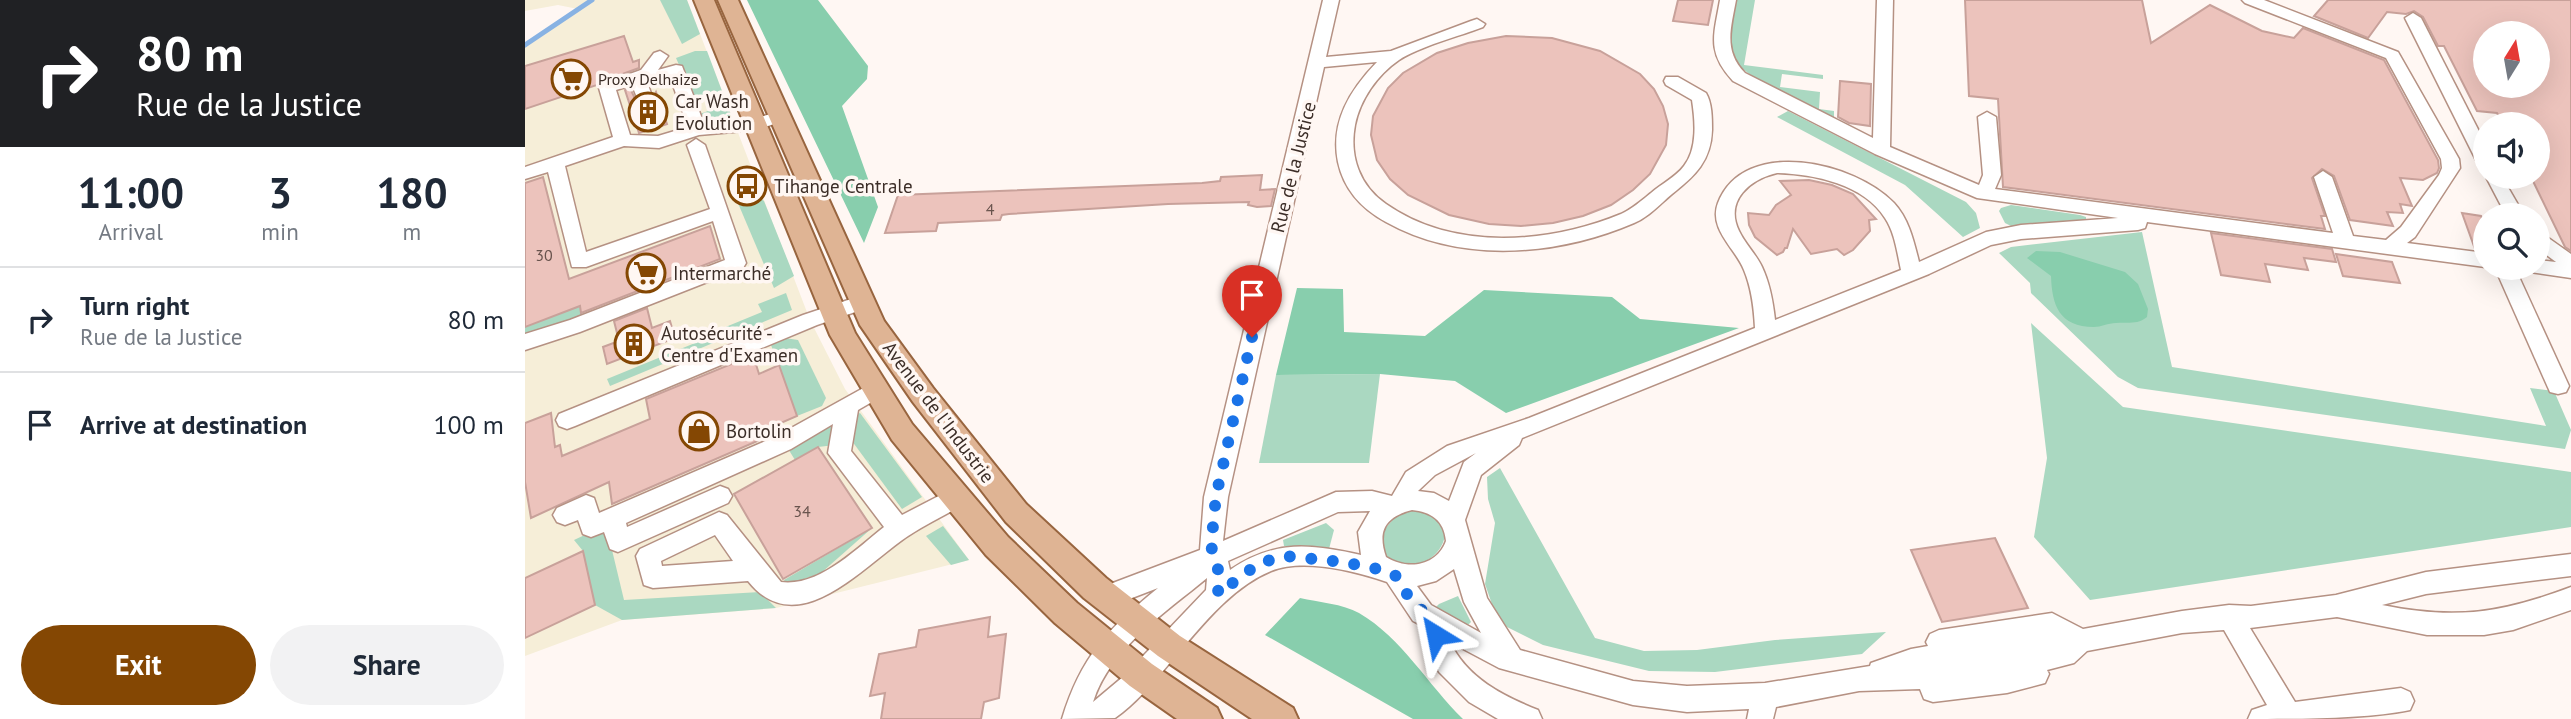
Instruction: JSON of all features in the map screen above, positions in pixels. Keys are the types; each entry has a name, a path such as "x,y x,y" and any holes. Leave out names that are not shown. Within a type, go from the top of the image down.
{"main road":[{"name":"Avenue de l'Industrie","path":"704,0 873,325 923,395 1016,513 1138,622 1169,646 1281,719"},
{"name":"Avenue de l'Industrie","path":"728,0 834,313 843,335 902,432 997,546 1066,613 1110,649 1133,684 1205,719"}],"street":[{"name":"Rue de la Justice","path":"1218,594 1219,573 1216,555 1211,546 1216,496 1331,0"},
{"path":"1728,0 1720,51 1729,68 1739,77 1881,150 1984,194 2473,258"},
{"path":"1881,150 1885,0"},
{"path":"2250,0 2392,55 2450,159 2451,168 2408,232 2389,248"},
{"path":"2413,18 2473,136"},
{"path":"1318,63 1394,56 1477,24"},
{"path":"1394,56 1372,74 1353,101 1345,129 1346,162 1360,193 1388,214 1430,234 1482,244 1563,238 1631,217 1691,171 1702,147 1705,122 1700,97 1672,81"},
{"path":"623,140 607,88 647,74 660,57"},
{"path":"525,342 556,330 573,327 736,263 676,70 639,82 644,96"},
{"path":"1984,194 1992,175 1987,117"},
{"path":"525,173 623,140 657,135 710,140 729,127 768,120"},
{"path":"555,163 579,262 720,212"},
{"path":"1765,332 1764,306 1753,268 1732,238 1726,219 1727,204 1738,187 1752,175 1797,167 1825,171 1866,190 1885,205 1896,219 1912,273"},
{"path":"2323,177 2346,242"},
{"path":"1397,504 1412,480 1450,456 1479,442 1534,426 1912,273 1986,239 2021,232 2171,219"},
{"path":"2550,247 2571,264"},
{"path":"2550,269 2571,271"},
{"path":"2510,280 2557,386"},
{"path":"567,420 863,302"},
{"path":"565,515 586,505 590,527 613,518 783,443 876,389"},
{"path":"848,405 839,453 899,529"},
{"path":"1088,719 1114,703 1218,594 1259,563 1286,556 1305,557 1389,573 1424,576 1450,560 1472,469 1498,447 1534,426"},
{"path":"613,518 618,542 720,496"},
{"path":"754,570 774,592 789,595 823,585 899,529 956,497"},
{"path":"1510,657 1476,602 1456,531 1436,504 1412,500 1397,504 1378,517 1369,538 1375,563 1389,573 1432,620 1499,656 1633,693 1762,708 1859,679 1906,649 1983,634 2052,624 2081,641 2182,622 2229,616 2251,617 2336,606 2426,583 2571,565"},
{"path":"1107,597 1216,555 1336,502 1371,501 1397,504"},
{"path":"1075,719 1087,682 1110,649 1216,555"},
{"path":"2336,606 2381,618 2470,627 2546,610 2571,598"},
{"path":"2229,616 2287,714"},
{"path":"1432,620 1440,650 1461,682 1513,713 1529,719"},
{"path":"1859,679 1920,691 2007,681 2070,666 2081,641"},
{"path":"2261,719 2401,701"}],"shaded area":[{"path":"525,0 687,0 810,320 845,389 969,560 776,608 622,620 525,656 525,45 578,9 558,5 525,11"}],"green space":[{"path":"660,0 687,0 700,34 682,44"},
{"path":"747,0 818,0 868,66 867,79 842,106 878,207 864,243"},
{"path":"1734,0 1755,0 1744,65 1823,75 1823,79 1782,74 1780,87 1820,92 1819,109 1834,111 1834,121 1761,83 1725,50"},
{"path":"695,51 707,51 731,115 703,121 700,114 713,109 707,95 694,99 676,58"},
{"path":"1788,111 1966,202 1976,213 1980,228 1963,237 1905,185 1777,117"},
{"path":"734,180 764,201 794,276 774,288 729,182"},
{"path":"2011,205 2080,215 2086,217 2086,222 2013,227 2005,223 1999,211"},
{"path":"2142,232 2172,367 2546,426 2530,388 2554,391 2571,430 2565,449 2138,388 2118,377 2031,293 2030,283 1999,253 2011,247"},
{"path":"2036,251 2060,252 2125,272 2138,284 2148,309 2147,317 2136,322 2097,327 2082,326 2065,319 2053,296 2051,276 2027,258"},
{"path":"1297,288 1343,289 1344,332 1425,336 1484,290 1612,297 1640,319 1739,328 1506,413 1455,381 1380,374 1276,375"},
{"path":"786,293 792,310 610,386 607,379 762,312 758,304"},
{"path":"580,306 583,319 572,323 558,323 525,336 525,327"},
{"path":"2031,323 2123,407 2571,472 2571,527 2090,600 2034,537 2047,458"},
{"path":"785,338 798,340 826,398 822,406 797,416 771,345"},
{"path":"1380,374 1369,463 1259,463 1276,375"},
{"path":"860,413 922,497 902,509 849,437 852,416"},
{"path":"838,422 835,445 818,447 795,460 787,447"},
{"path":"1500,468 1595,638 1644,651 1697,650 1775,640 1886,632 1862,654 1715,672 1649,671 1543,645 1507,627 1494,610 1485,584 1495,523 1488,499 1487,477"},
{"path":"1411,511 1423,512 1433,517 1441,524 1445,536 1441,547 1424,562 1413,566 1393,564 1386,558 1381,547 1382,532 1396,516"},
{"path":"1326,523 1334,530 1329,549 1284,546 1283,540"},
{"path":"606,525 624,600 760,592 776,608 622,620 595,605 583,551 574,540"},
{"path":"943,526 969,560 951,565 926,536"},
{"path":"872,528 821,573 787,585 784,580"},
{"path":"1458,596 1471,622 1465,628 1432,611 1439,604"},
{"path":"1300,598 1346,607 1374,623 1402,649 1463,719 1413,719 1265,635"}],"building":[{"path":"1678,0 1713,0 1708,25 1673,21"},
{"path":"1965,0 2142,0 2151,43 2210,5 2262,31 2294,38 2303,28 2384,60 2438,160 2439,168 2437,173 2423,180 2400,178 2412,206 2400,204 2403,213 2387,212 2393,226 2350,220 2334,176 2322,169 2312,178 2325,216 2321,216 2325,229 2003,187 1998,99 1969,96"},
{"path":"2328,0 2571,0 2571,251 2565,247 2550,216 2550,203 2544,203 2537,189 2550,189 2550,112 2477,111 2444,46 2438,46 2423,17 2414,11 2406,14 2387,12 2368,38 2314,16"},
{"name":"Proxy Delhaize","path":"624,36 633,62 639,60 639,68 525,109 525,66"},
{"path":"1506,36 1552,38 1600,51 1640,74 1654,89 1668,124 1666,145 1650,174 1633,190 1611,205 1583,216 1553,223 1521,226 1489,224 1449,215 1408,195 1390,179 1377,160 1371,135 1373,116 1388,88 1403,73 1437,53 1468,43"},
{"path":"1840,81 1871,84 1870,126 1849,123 1838,117"},
{"name":"Car Wash Evolution","path":"630,88 636,101 644,104 653,98 656,92 667,124 639,133 625,90"},
{"path":"1262,175 1260,190 1275,189 1271,206 1257,207 1248,205 1249,202 1168,204 1009,214 1002,215 1000,220 938,223 936,231 885,233 898,195 1202,183 1220,181 1221,177"},
{"name":"Intermarché","path":"543,177 569,279 710,226 720,259 581,313 580,306 525,327 525,183"},
{"path":"1809,180 1832,185 1853,194 1876,219 1869,220 1870,231 1853,250 1844,255 1837,249 1811,254 1793,229 1787,248 1777,255 1755,237 1749,225 1748,213 1769,215 1776,205 1791,195 1780,181"},
{"path":"2462,213 2473,215 2473,243"},
{"path":"2211,233 2332,249 2336,262 2304,258 2308,270 2265,264 2270,282 2221,275"},
{"path":"2336,254 2392,262 2400,283 2343,276"},
{"name":"Autosécurité - Centre d'Examen","path":"647,308 652,328 670,321 675,338 607,364 603,347 619,341 614,321"},
{"name":"Bortolin","path":"753,355 759,374 779,365 797,416 776,425 778,432 612,504 609,482 531,518 525,482 525,423 551,413 555,447 560,445 562,456 650,419 646,399"},
{"path":"818,447 872,528 783,579 734,494"},
{"path":"1995,538 2028,608 1942,622 1911,550"},
{"path":"583,551 595,605 525,638 525,578"},
{"path":"990,617 988,637 1006,634 999,698 984,702 981,719 881,719 885,693 870,696 879,654 916,647 919,630"}],"waterway":[{"path":"525,45 592,0"}],"tunnel":[{"path":"644,96 655,128"}],"place":[{"name":"Proxy Delhaize","path":"571,79"},
{"name":"Car Wash Evolution","path":"648,112"},
{"name":"Tihange Centrale","path":"747,186"},
{"name":"Intermarché","path":"646,273"},
{"name":"Autosécurité - Centre d'Examen","path":"634,344"},
{"name":"Bortolin","path":"699,431"}],"route":[{"path":"1252,337 1216,496 1211,546 1219,573 1218,594 1259,563 1286,556 1343,562 1383,570 1396,576 1410,599 1432,620 1436,635"}]}
